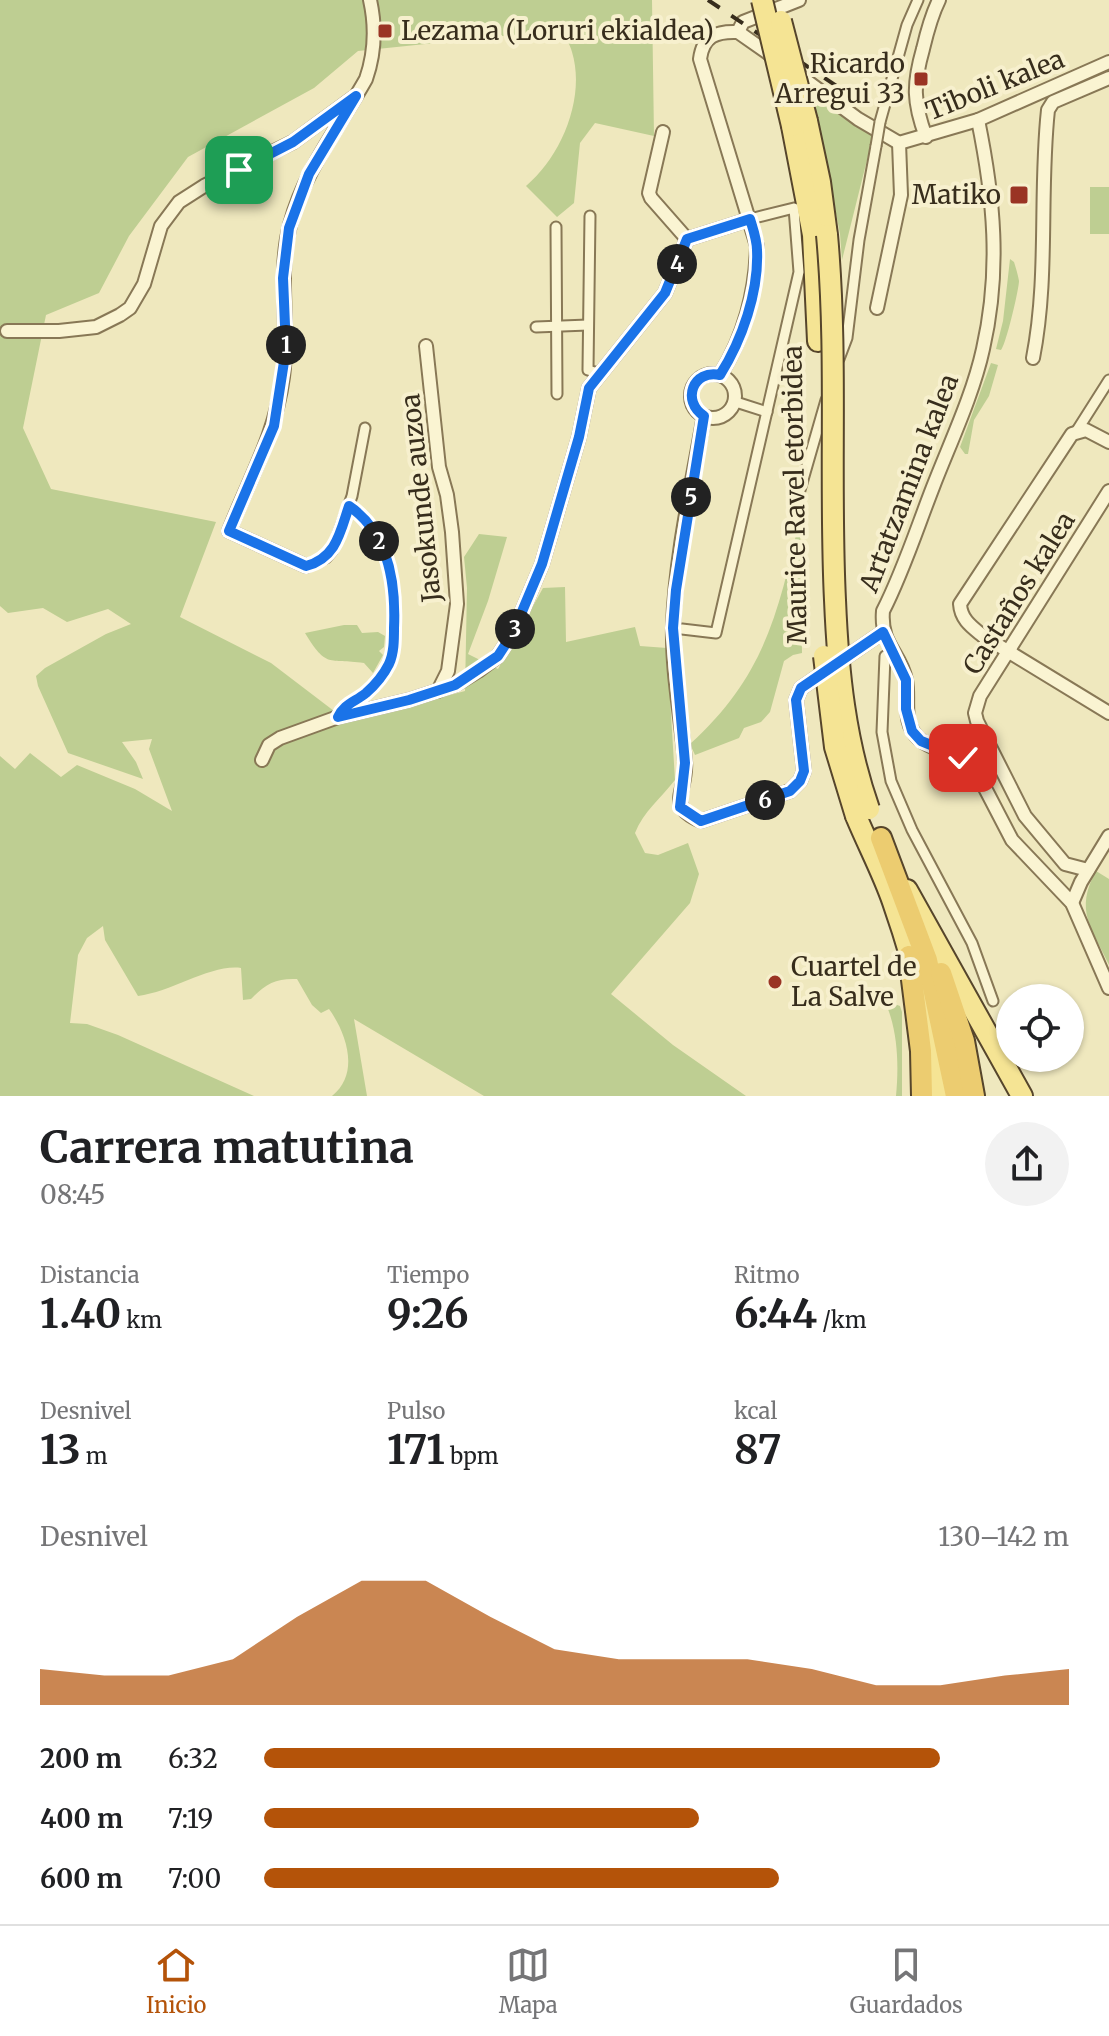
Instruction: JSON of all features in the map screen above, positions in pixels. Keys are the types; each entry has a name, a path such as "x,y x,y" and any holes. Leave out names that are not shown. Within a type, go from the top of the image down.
{"highway":[{"name":"Maurice Ravel etorbidea","path":"881,838 898,897"},
{"path":"898,897 941,1021 956,1096"},
{"path":"909,956 964,1041 974,1096"},
{"path":"922,1096 921,1051 926,983"}],"main road":[{"name":"Maurice Ravel etorbidea","path":"762,0 805,181 815,255 821,417 820,572 827,699 845,785 898,897"},
{"name":"Maurice Ravel etorbidea","path":"779,4 810,136 827,235 833,367 832,510 838,657 842,704 852,753 861,787 881,838 1022,1096"},
{"path":"898,897 909,956"},
{"path":"926,983 939,1096"}],"street":[{"path":"306,566 229,531 274,426 286,349 283,278 289,228 309,174 366,79 373,57 375,33 370,0"},
{"path":"720,375 735,348 744,322 757,266 757,246 705,83 700,59 703,42 724,31 738,32 743,22 779,4 799,0"},
{"path":"796,504 848,334 859,240 880,122 907,25 918,0"},
{"path":"926,137 914,95 914,79 939,0"},
{"path":"761,48 771,46 785,27 779,4"},
{"name":"Tiboli kalea","path":"738,32 858,119 899,143 978,120 1109,62"},
{"name":"Tiboli kalea","path":"1033,358 1043,275 1048,110 1053,102 1109,78"},
{"path":"7,331 96,327 120,315 130,308 144,284 161,226 179,202 204,186 293,142 356,96"},
{"name":"Artatzamina kalea","path":"704,416 676,590 673,628 685,763 680,807 701,821 790,791 800,781 804,771 796,700 801,688 883,632 883,611 983,351 991,306 993,215 992,188 978,120"},
{"path":"663,132 649,193 687,239"},
{"path":"877,308 901,195 899,143"},
{"path":"682,629 716,633 799,272 794,208 687,239"},
{"path":"590,216 588,370 598,373"},
{"path":"556,227 557,394"},
{"path":"262,760 269,745 280,738 338,717 455,685 498,656 513,633 542,564 579,437 589,388 665,293 687,239"},
{"path":"536,327 588,325"},
{"name":"Jasokunde auzoa","path":"426,346 439,467 452,532 457,604 448,671 438,691"},
{"path":"720,375 731,383 734,402 726,414 704,416 694,407 692,387 701,377 720,375"},
{"path":"1109,380 1078,431 1066,441 1039,487 960,604 962,616 968,624 1008,653 1109,713"},
{"path":"739,403 767,412"},
{"name":"Jasokunde auzoa","path":"306,566 326,558 332,551 349,506 365,428"},
{"path":"1078,431 1109,442"},
{"name":"Castaños kalea","path":"1088,870 1065,864 1025,816 977,721 976,705 1109,491"},
{"name":"Jasokunde auzoa","path":"338,717 342,709 365,694 381,676 390,663 394,648 395,602 385,551 371,526 349,506"},
{"path":"883,632 906,680 906,709 912,731 921,741 963,758 974,767 1012,840 1072,903 1109,988"},
{"path":"885,656 882,732 891,781 912,830 972,943 993,1001"},
{"path":"1072,903 1109,836"}],"green space":[{"path":"0,0 652,0 654,136 595,123 580,143 574,203 557,217 526,186 539,174 560,143 573,107 575,70 571,49 561,30 358,51 314,88 188,157 129,236 99,293 46,315 23,428 51,489 216,522 180,617 271,663 334,711 405,707 465,691 467,588 464,557 479,534 507,537 468,654 498,669 543,588 565,587 566,642 635,627 640,646 667,648 675,780 647,812 635,833 645,853 658,855 688,843 699,874 690,903 611,994 673,1045 746,1096 484,1096 354,1019 367,1096 332,1096 346,1077 348,1054 345,1042 329,1009 321,1013 312,1005 297,979 271,983 251,999 243,1000 241,968 229,968 138,996 105,940 103,926 87,938 78,955 70,1023 87,1024 118,1035 254,1096 0,1096 0,756 15,769 30,753 61,777 77,765 135,789 172,811 149,749 152,739 122,742 143,779 68,753 38,686 36,676 45,668 106,634 131,624 108,609 67,622 43,608 8,613 0,606"},
{"path":"812,90 873,136 842,260 840,234"},
{"path":"1090,187 1109,187 1109,234 1090,234"},
{"path":"1010,259 1014,262 1019,281 1001,350 996,349 1003,321"},
{"path":"991,363 998,365 989,396 974,420 968,454 965,454 960,447"},
{"path":"800,517 802,653 784,661 770,712 761,722 744,728 739,738 695,755 690,744 736,693 765,640 776,612"},
{"path":"357,625 362,633 378,632 385,636 384,647 379,651 383,655 373,673 364,663 329,660 318,652 305,633"},
{"path":"1096,871 1109,879 1109,965 1092,930 1086,909 1086,897"},
{"path":"884,1000 900,1006 902,1012 902,1096 896,1096 896,1047"}],"railway":[{"path":"708,0 862,103"}],"place":[{"name":"Lezama (Loruri ekialdea)","path":"385,31"},
{"name":"Ricardo Arregui 33","path":"921,79"},
{"name":"Matiko","path":"1019,195"},
{"name":"Cuartel de La Salve","path":"775,982"}],"route":[{"path":"239,170 293,142 356,96 309,174 289,228 283,278 286,349 274,426 229,531 306,566 326,558 332,551 349,506 371,526 385,551 394,584 394,648 390,663 381,676 365,694 342,709 338,717 455,685 498,656 513,633 542,564 579,437 589,388 665,293 687,239 750,219 757,246 757,266 744,322 735,348 720,375 701,377 692,387 691,394 694,407 704,416 676,590 673,628 685,763 680,807 701,821 790,791 800,781 804,771 796,700 801,688 883,632 906,680 906,709 912,731 921,741 963,758"}]}
